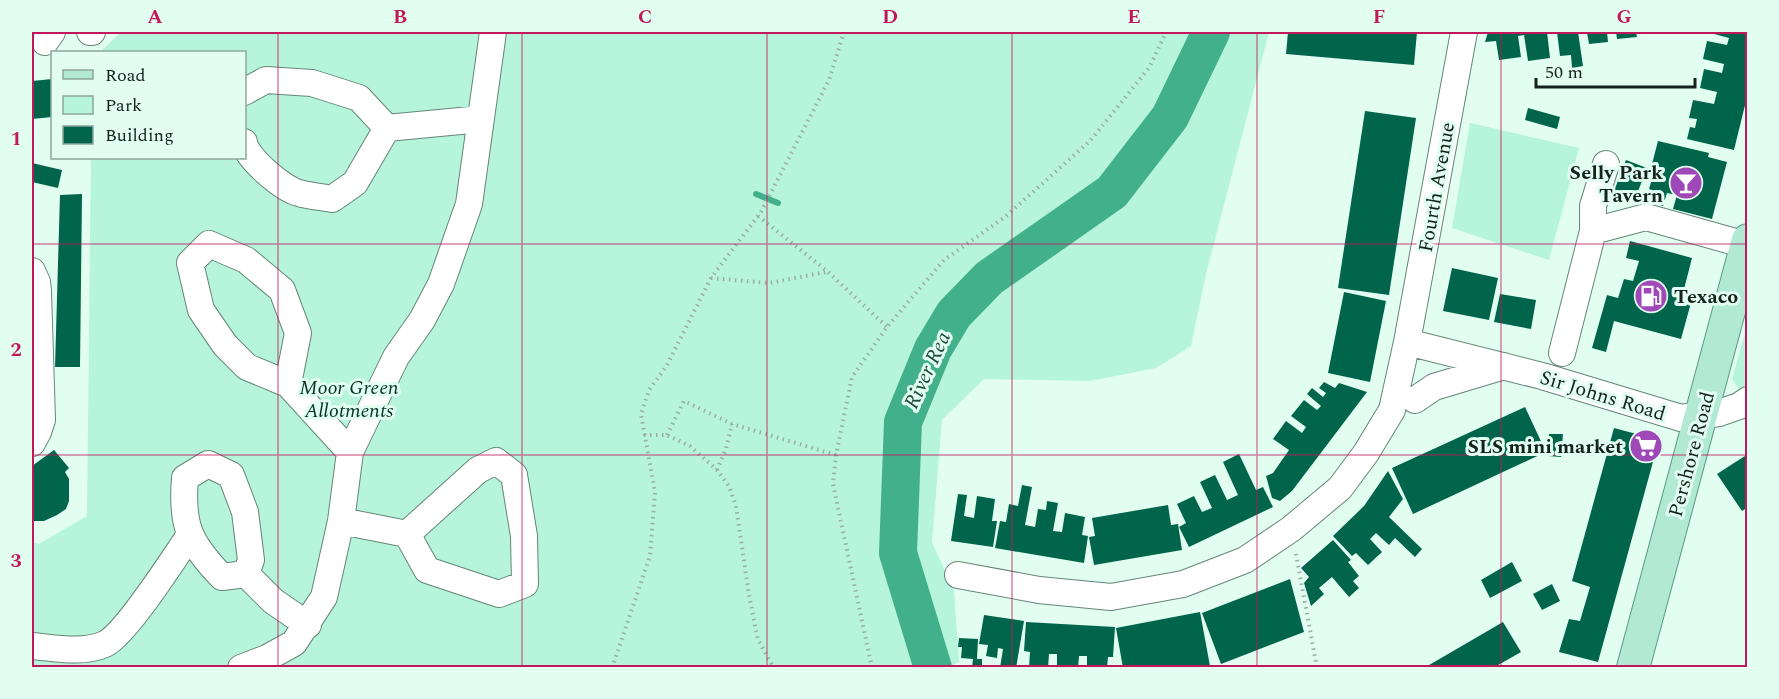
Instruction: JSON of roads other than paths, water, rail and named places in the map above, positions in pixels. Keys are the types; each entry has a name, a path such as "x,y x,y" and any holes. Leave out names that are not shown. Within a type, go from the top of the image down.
{"main road":[{"name":"Pershore Road","path":"1633,668 1747,242"}],"street":[{"path":"241,668 267,658 294,643 308,625 324,597 341,521 350,452 396,357 422,321 441,284 469,204 493,32"},
{"name":"Fourth Avenue","path":"1407,342 1464,32"},
{"path":"246,91 266,80 312,83 359,98 387,128"},
{"path":"387,128 481,119"},
{"path":"246,149 265,171 297,193 332,199 355,183 387,128"},
{"path":"1562,353 1593,231 1593,206 1606,164"},
{"path":"1593,231 1646,217 1747,242"},
{"path":"288,384 298,333 282,290 246,260 209,244 190,263 201,310 225,345 247,367 288,384 350,452"},
{"path":"32,271 38,282 36,353 42,420 32,443"},
{"path":"958,575 1039,590 1111,597 1183,584 1245,560 1292,529 1340,488 1366,453 1392,410 1407,342"},
{"name":"Sir Johns Road","path":"1407,342 1504,366 1681,418 1719,413 1748,400"},
{"path":"1415,400 1434,387 1504,366"},
{"path":"341,521 407,534 427,570 499,594 525,584 524,537 514,475 496,461 478,470 407,534"},
{"path":"208,464 231,475 245,512 251,560 246,574 222,577 201,556 190,535 183,505 184,478 208,464"},
{"path":"32,646 79,650 106,644 129,622 190,535"},
{"path":"246,574 273,601 308,625"}],"waterway":[{"name":"River Rea","path":"933,668 898,553 903,422 933,349 954,314 989,278 1112,192 1170,117 1211,32"},
{"path":"756,194 778,203"}],"place":[{"name":"Selly Park Tavern","path":"1686,183"},
{"name":"Texaco","path":"1651,296"},
{"name":"SLS mini market","path":"1646,446"}],"park label":[{"name":"Moor Green Allotments","path":"349,398"}]}
